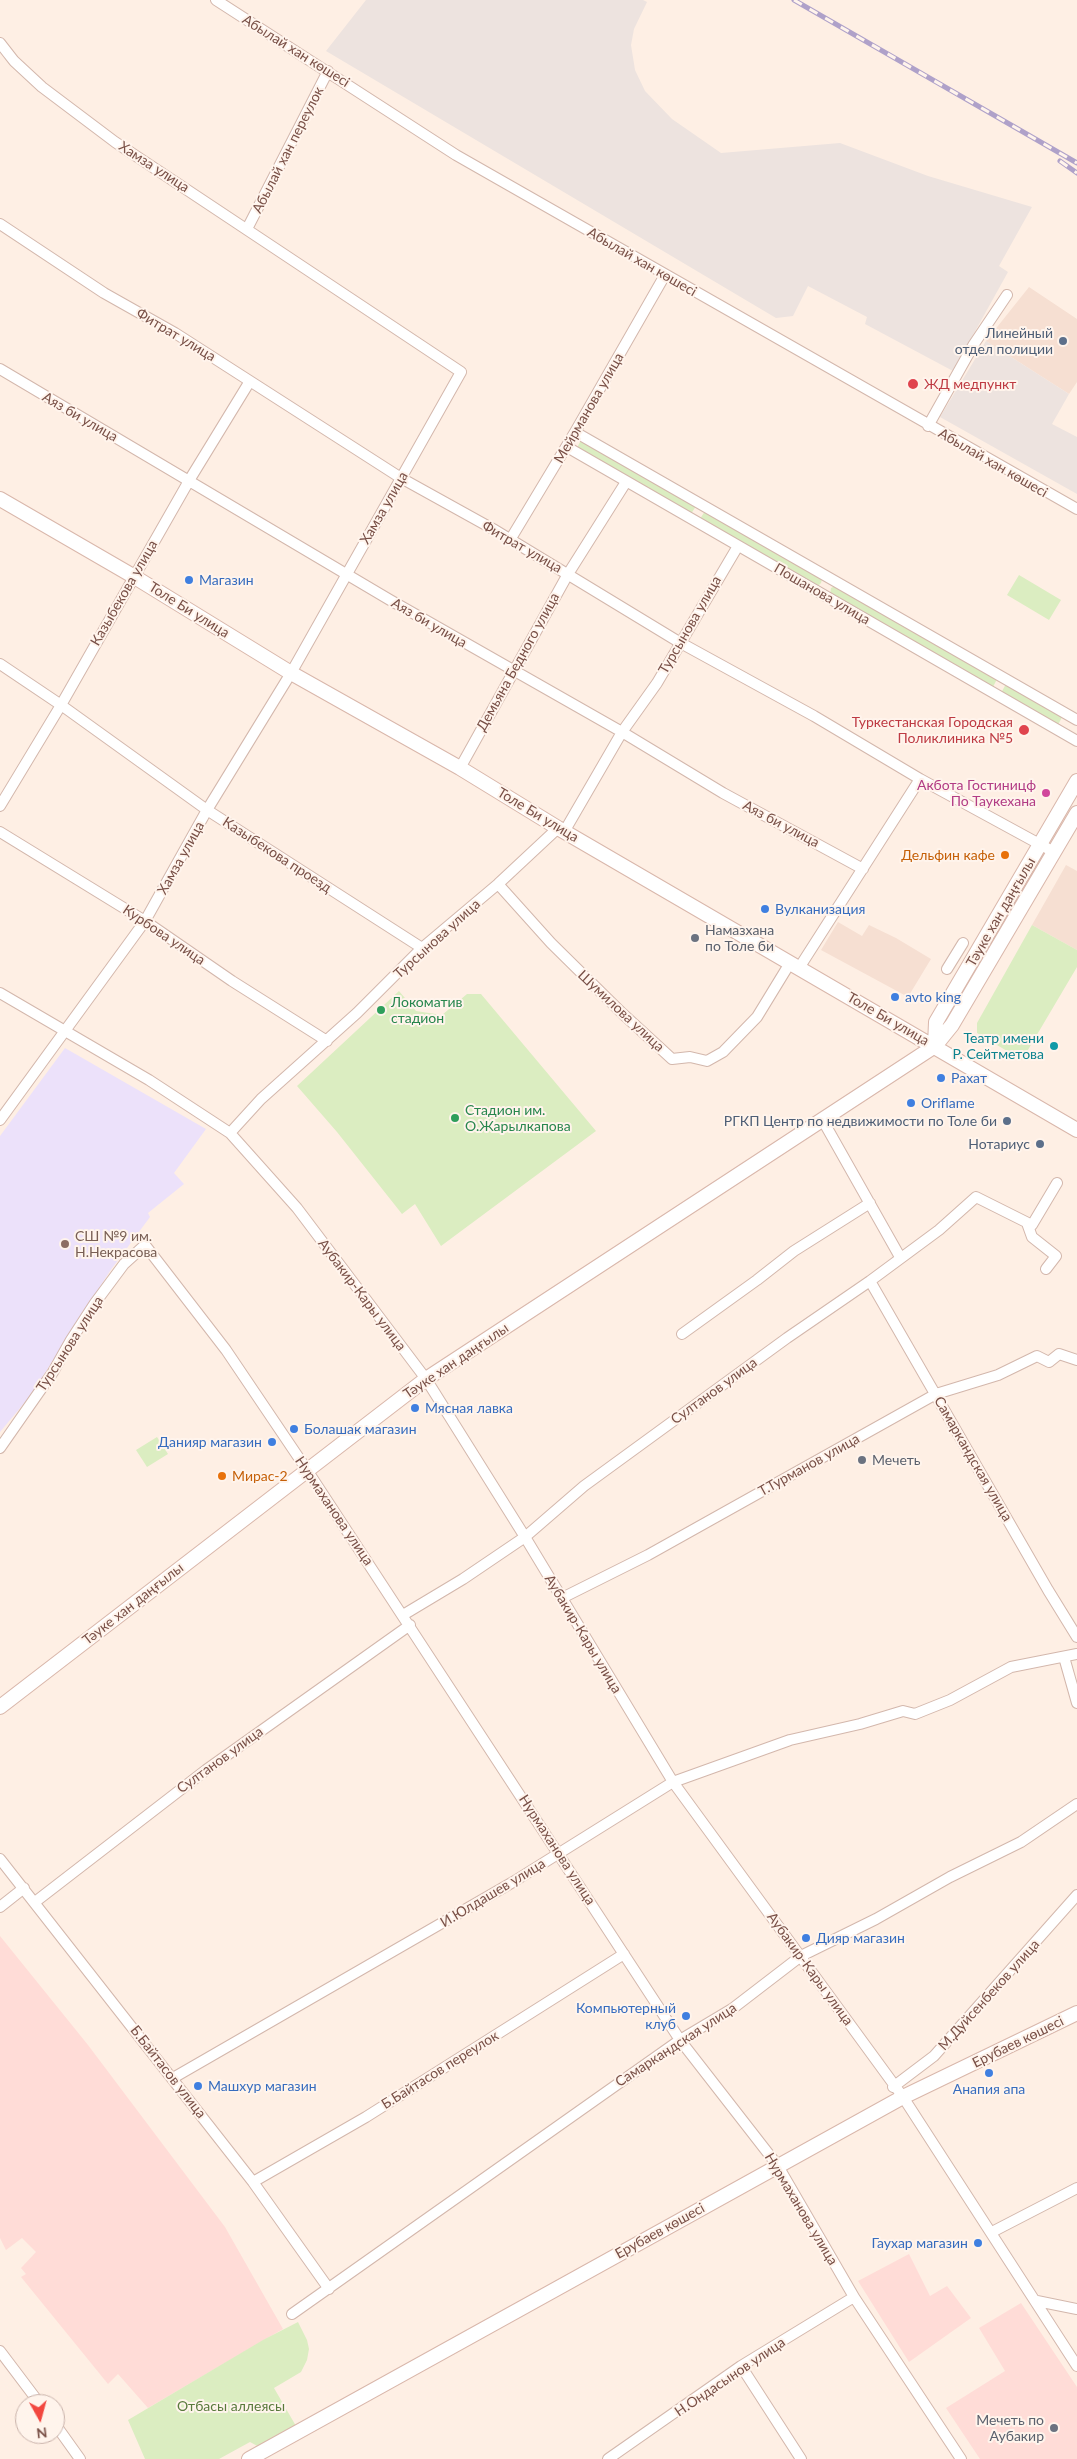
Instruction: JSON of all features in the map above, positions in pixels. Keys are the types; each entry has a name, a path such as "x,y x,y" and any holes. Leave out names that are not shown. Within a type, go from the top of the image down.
{"street":[{"name":"Абылай хан көшесі","path":"216,0 456,155 928,426 1077,509"},
{"name":"Хамза улица","path":"0,43 14,61 42,87 93,126 461,372 291,673 207,810 145,921 0,1120"},
{"name":"Абылай хан переулок","path":"248,229 328,71"},
{"name":"Фитрат улица","path":"0,224 104,294 175,333 401,478 568,574 679,642 814,716 920,779 1039,846 1054,852"},
{"name":"Мейрманова улица","path":"510,540 575,432 665,275"},
{"path":"928,426 974,344 1007,295"},
{"name":"Аяз би улица","path":"0,369 102,430 190,479 513,671 622,732 723,793 863,868"},
{"name":"Казыбекова улица","path":"0,806 61,705 190,479 250,381"},
{"name":"Пошанова улица","path":"575,432 1077,720"},
{"name":"Пошанова улица","path":"566,447 1077,741"},
{"name":"Демьяна Бедного улица","path":"460,768 568,574 626,482"},
{"name":"Толе Би улица","path":"0,499 133,576 291,673 460,768 561,830 1077,1130"},
{"name":"Турсынова улица","path":"230,1133 261,1099 327,1041 422,948 561,830 622,732 657,682 679,642 738,546"},
{"name":"Казыбекова проезд","path":"0,664 61,705 207,810 422,948"},
{"name":"Шумилова улица","path":"498,884 551,944 672,1059 690,1057 707,1062 723,1052 757,1017 863,868 920,779"},
{"name":"Тәуке хан даңғылы","path":"934,1046 936,1022 1077,780"},
{"name":"Тәуке хан даңғылы","path":"0,1707 426,1379 934,1046 952,1025 1077,812"},
{"name":"Курбова улица","path":"0,832 145,921 232,981 327,1041"},
{"path":"947,969 964,942"},
{"name":"Аубакир-Кары улица","path":"0,993 149,1080 230,1133 297,1208 426,1379 525,1537 674,1782 801,1956 893,2087 903,2098 1037,2301 1077,2366"},
{"path":"822,1119 900,1257"},
{"path":"1027,1223 1032,1225 1057,1183"},
{"name":"Султанов улица","path":"403,1615 463,1579 525,1537 584,1486 939,1230 976,1196 1027,1223 1032,1237 1056,1256 1046,1269"},
{"path":"682,1334 794,1251 870,1203"},
{"name":"Турсынова улица","path":"0,1448 53,1372 95,1303 124,1264 145,1245"},
{"name":"Нурмаханова улица","path":"145,1245 226,1350 307,1470 680,2040 778,2166 854,2297 961,2459"},
{"name":"Самаркандская улица","path":"870,1281 1077,1637"},
{"name":"Т.Турманов улица","path":"562,1598 648,1554 936,1394 998,1375 1038,1356 1049,1362 1059,1354 1077,1360"},
{"name":"Султанов улица","path":"35,1902 206,1770 410,1625"},
{"name":"И.Юлдашев улица","path":"173,2078 338,1985 674,1782 790,1740 860,1724 903,1711 915,1714 950,1700 1011,1667 1077,1654"},
{"path":"1064,1657 1077,1703"},
{"name":"Самаркандская улица","path":"292,2314 329,2290 680,2040 732,2009 801,1956 876,1919 950,1877 1020,1842 1077,1804"},
{"name":"Б.Байтасов улица","path":"0,1858 253,2182 329,2290"},
{"path":"0,1907 24,1888"},
{"name":"М.Дуйсенбеков улица","path":"893,2087 934,2056 1077,1895"},
{"name":"Б.Байтасов переулок","path":"253,2182 366,2117 624,1954"},
{"name":"Ерубаев көшесі","path":"248,2459 903,2098 1077,2013"},
{"path":"992,2232 1077,2188"},
{"name":"Н.Ондасынов улица","path":"611,2458 741,2366 854,2297"},
{"path":"1037,2301 1077,2309"},
{"path":"0,2351 32,2394"},
{"path":"741,2366 801,2459"},
{"path":"65,2438 80,2459"}],"shaded area":[{"path":"366,0 643,0 647,2 634,29 631,45 635,70 645,91 672,119 721,153 840,143 928,176 1032,207 999,266 1008,272 953,371 865,324 867,317 808,286 793,316 776,318 326,51"},
{"path":"1029,287 1077,319 1077,382 1069,394 986,341"},
{"path":"986,341 1069,394 1052,424 1077,437 1077,494 940,417"},
{"path":"1066,865 1077,871 1077,950 1032,925"},
{"path":"838,922 862,936 869,925 896,938 931,959 908,997 821,950"},
{"name":"СШ №9 им. Н.Некрасова","path":"65,1048 206,1129 174,1173 184,1184 148,1213 150,1217 110,1271 31,1395 0,1432 0,1136"},
{"path":"0,1936 88,2045 225,2227 283,2329 148,2408 118,2374 108,2384 21,2277 26,2274 21,2268 36,2252 22,2238 6,2250 0,2238"},
{"path":"909,2254 930,2296 947,2286 971,2318 909,2362 858,2281"},
{"path":"1021,2303 1077,2387 1077,2459 980,2459 946,2408 1005,2371 979,2328"}],"green space":[{"path":"581,440 696,506 691,514 577,448"},
{"path":"705,511 822,579 821,583 817,587 700,519"},
{"path":"1019,575 1061,600 1049,620 1007,595"},
{"path":"835,586 997,679 993,687 830,594 831,588"},
{"path":"1006,684 1062,717 1058,725 1001,693"},
{"path":"1032,925 1077,950 1077,967 1022,1060 977,1033 977,1023"},
{"name":"Стадион им. О.Жарылкапова","path":"399,991 416,1011 442,1015 467,994 481,994 596,1131 441,1246 415,1204 402,1214 337,1132 297,1086"},
{"path":"157,1437 168,1454 147,1467 136,1450"},
{"name":"Отбасы аллеясы","path":"298,2322 307,2340 309,2349 307,2360 301,2372 274,2388 296,2426 261,2448 250,2442 219,2459 145,2459 128,2420 263,2340"}],"railway":[{"path":"794,0 1077,163"},
{"path":"1060,161 1077,173"}],"place":[{"name":"Линейный отдел полиции","path":"1063,341"},
{"name":"ЖД медпункт","path":"913,384"},
{"name":"Магазин","path":"189,580"},
{"name":"Туркестанская Городская Поликлиника №5","path":"1024,730"},
{"name":"Акбота Гостиницф По Таукехана","path":"1046,793"},
{"name":"Дельфин кафе","path":"1005,855"},
{"name":"Вулканизация","path":"765,909"},
{"name":"Намазхана по Толе би","path":"695,938"},
{"name":"avto king","path":"895,997"},
{"name":"Локоматив стадион","path":"381,1010"},
{"name":"Театр имени Р. Сейтметова","path":"1054,1046"},
{"name":"Рахат","path":"941,1078"},
{"name":"Oriflame","path":"911,1103"},
{"name":"Стадион им. О.Жарылкапова","path":"455,1118"},
{"name":"РГКП Центр по недвижимости по Толе би","path":"1007,1121"},
{"name":"Нотариус","path":"1040,1144"},
{"name":"СШ №9 им. Н.Некрасова","path":"65,1244"},
{"name":"Мясная лавка","path":"415,1408"},
{"name":"Болашак магазин","path":"294,1429"},
{"name":"Данияр магазин","path":"272,1442"},
{"name":"Мечеть","path":"862,1460"},
{"name":"Мирас-2","path":"222,1476"},
{"name":"Дияр магазин","path":"806,1938"},
{"name":"Компьютерный клуб","path":"686,2016"},
{"name":"Анапия апа","path":"989,2073"},
{"name":"Машхур магазин","path":"198,2086"},
{"name":"Гаухар магазин","path":"978,2243"},
{"name":"Мечеть по Аубакир","path":"1054,2428"}]}
